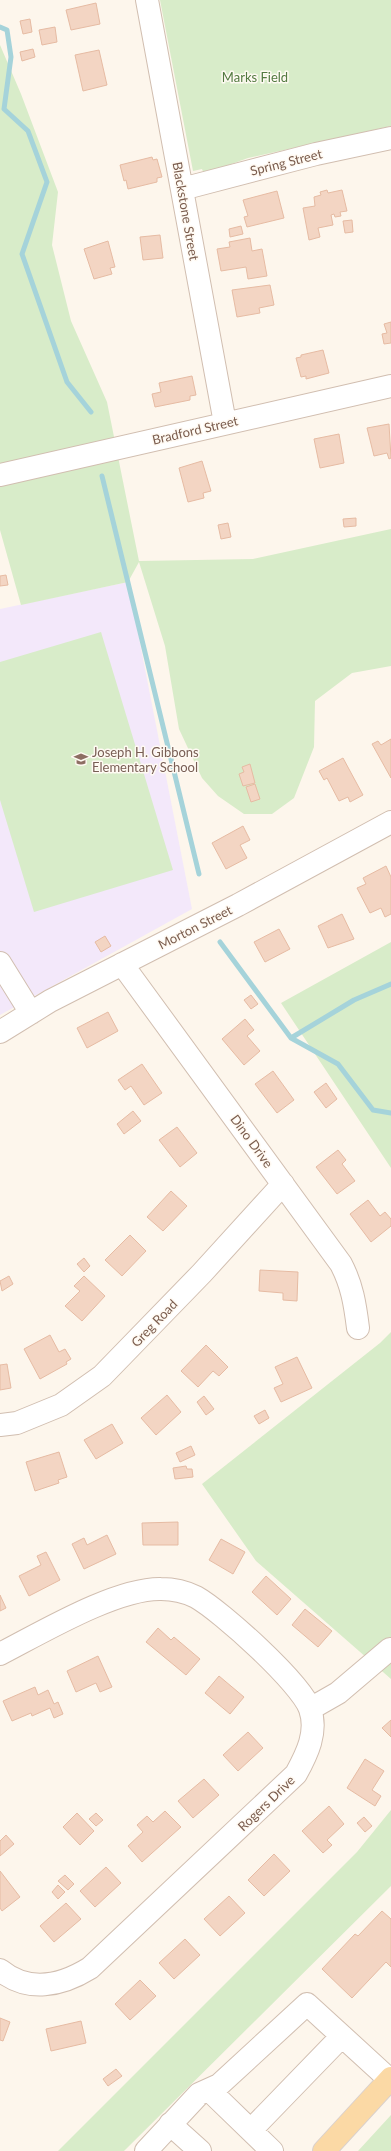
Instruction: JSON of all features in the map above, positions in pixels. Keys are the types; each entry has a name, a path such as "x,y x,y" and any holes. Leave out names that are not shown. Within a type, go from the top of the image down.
{"main road":[{"path":"324,2151 390,2079"}],"street":[{"name":"Blackstone Street","path":"147,0 225,423"},
{"name":"Spring Street","path":"182,189 316,154 391,138"},
{"name":"Bradford Street","path":"0,475 391,386"},
{"name":"Morton Street","path":"0,1032 122,964 238,905 391,822"},
{"path":"0,963 32,1013"},
{"name":"Dino Drive","path":"122,964 341,1264 350,1282 354,1297 358,1328"},
{"name":"Greg Road","path":"0,1425 17,1423 61,1405 102,1376 202,1273 283,1184"},
{"name":"Rogers Drive","path":"0,1654 101,1604 143,1591 161,1589 178,1591 195,1597 213,1608 287,1676 304,1697 310,1709 312,1720 309,1748 296,1774 100,1960 90,1968 66,1981 40,1985 23,1983 10,1978 0,1970"},
{"path":"310,1709 338,1693 390,1650"},
{"path":"146,2151 199,2094 219,2085 307,2004 390,2079"},
{"path":"251,2130 342,2036"},
{"path":"209,2090 272,2151"},
{"path":"170,2124 200,2151"}],"shaded area":[{"name":"Joseph H. Gibbons Elementary School","path":"128,582 192,909 0,1015 0,609"}],"green space":[{"name":"Marks Field","path":"160,0 391,0 391,126 248,158 204,174 202,169 193,171"},
{"path":"0,45 21,94 58,192 52,245 71,321 107,402 139,561 253,559 391,529 391,666 352,673 315,701 314,747 294,798 272,814 244,814 218,796 202,778 179,729 165,646 139,562 128,582 21,605 0,530"},
{"path":"101,632 173,870 34,912 0,800 0,662"},
{"path":"391,942 391,1168 281,1003"},
{"path":"391,1332 391,1679 256,1561 202,1484 380,1343"},
{"path":"391,1810 391,1886 124,2151 58,2151 357,1852"},
{"path":"391,2115 391,2151 358,2151"}],"building":[{"path":"96,3 100,24 71,30 66,10"},
{"path":"30,19 32,32 23,34 20,21"},
{"path":"55,27 57,42 42,45 39,30"},
{"path":"33,49 35,57 22,61 20,52"},
{"path":"99,50 107,85 83,91 75,55"},
{"path":"152,157 153,160 157,159 162,177 157,178 157,182 128,189 126,180 124,181 120,165"},
{"path":"327,190 328,193 342,190 347,211 340,212 341,216 335,217 334,214 331,215 333,225 318,228 320,237 309,240 303,208 315,206 314,197 321,195 320,192"},
{"path":"277,191 284,218 247,227 244,217 248,216 243,200"},
{"path":"352,220 353,232 345,233 343,221"},
{"path":"241,226 243,234 230,237 229,229"},
{"path":"160,235 163,258 143,260 140,237"},
{"path":"250,238 252,251 262,249 267,276 248,279 246,267 221,271 217,249 230,247 229,242"},
{"path":"108,241 115,267 110,268 112,274 94,279 84,249"},
{"path":"270,285 274,305 259,308 260,313 237,317 232,290"},
{"path":"391,322 391,343 384,344 382,334 387,333 384,324"},
{"path":"323,350 329,373 306,379 306,376 301,377 296,358 301,357 301,355"},
{"path":"192,376 196,395 190,396 190,400 155,407 152,394 161,392 159,383"},
{"path":"389,424 391,458 389,459 387,453 374,456 367,428"},
{"path":"339,434 344,463 320,468 314,439"},
{"path":"202,461 211,491 203,493 204,498 188,502 179,468"},
{"path":"356,518 356,526 344,527 343,519"},
{"path":"228,523 231,537 221,539 218,525"},
{"path":"6,575 8,585 0,586 0,576"},
{"path":"391,739 391,778 372,744 378,741 381,745"},
{"path":"343,758 363,795 350,802 348,797 339,801 327,778 324,780 319,771"},
{"path":"250,764 255,783 243,786 239,774 244,772 242,767"},
{"path":"255,784 260,799 251,802 246,787"},
{"path":"243,826 250,840 240,845 247,858 226,869 212,843"},
{"path":"386,866 391,877 391,914 385,917 381,908 370,913 357,888 366,884 363,878"},
{"path":"342,914 354,939 328,948 318,926"},
{"path":"279,929 290,949 265,962 254,942"},
{"path":"105,936 111,946 101,952 95,942"},
{"path":"251,995 258,1004 251,1009 244,1000"},
{"path":"108,1012 118,1031 87,1048 77,1028"},
{"path":"245,1019 254,1030 247,1036 260,1051 244,1065 222,1039"},
{"path":"142,1064 162,1093 144,1105 131,1086 125,1090 118,1080"},
{"path":"273,1071 294,1100 277,1113 255,1084"},
{"path":"326,1083 337,1099 326,1108 314,1092"},
{"path":"133,1111 141,1121 124,1134 117,1124"},
{"path":"177,1127 197,1153 180,1167 159,1140"},
{"path":"338,1150 346,1160 342,1164 355,1181 337,1194 316,1167"},
{"path":"171,1191 187,1206 163,1231 147,1217"},
{"path":"368,1200 380,1216 385,1212 391,1219 391,1226 371,1242 350,1214"},
{"path":"130,1235 146,1251 122,1276 105,1260"},
{"path":"84,1258 90,1266 84,1272 77,1264"},
{"path":"260,1270 298,1272 297,1301 283,1300 283,1293 259,1291"},
{"path":"9,1276 13,1284 2,1291 0,1281"},
{"path":"84,1276 105,1296 82,1321 65,1306 80,1291 74,1286"},
{"path":"50,1335 59,1352 65,1349 71,1359 66,1362 67,1364 40,1379 24,1349"},
{"path":"206,1345 228,1367 219,1376 213,1371 198,1387 181,1371"},
{"path":"297,1357 312,1388 281,1402 274,1388 283,1384 275,1367"},
{"path":"7,1364 11,1388 0,1390 0,1365"},
{"path":"167,1395 181,1412 156,1435 141,1418"},
{"path":"204,1396 214,1409 206,1415 197,1402"},
{"path":"265,1410 269,1418 259,1424 254,1416"},
{"path":"112,1424 123,1443 96,1459 84,1440"},
{"path":"191,1446 195,1455 180,1462 176,1453"},
{"path":"59,1452 67,1477 58,1480 59,1483 35,1491 26,1462"},
{"path":"186,1466 187,1469 192,1469 193,1477 175,1479 173,1468"},
{"path":"178,1522 178,1545 143,1545 142,1523"},
{"path":"107,1535 116,1554 84,1569 72,1544 84,1538 87,1545"},
{"path":"221,1539 245,1552 233,1574 209,1560"},
{"path":"46,1552 60,1580 29,1596 19,1576 41,1565 37,1556"},
{"path":"266,1576 291,1599 277,1615 252,1592"},
{"path":"0,1595 6,1608 0,1611"},
{"path":"305,1609 332,1631 318,1647 292,1625"},
{"path":"158,1628 171,1640 174,1637 200,1659 186,1675 146,1642"},
{"path":"98,1656 112,1687 100,1692 96,1683 76,1692 67,1671"},
{"path":"219,1676 244,1697 230,1714 205,1693"},
{"path":"35,1687 38,1695 48,1690 54,1704 58,1702 63,1714 54,1718 50,1708 32,1716 31,1713 12,1721 3,1701"},
{"path":"391,1720 391,1737 382,1728"},
{"path":"248,1732 263,1748 238,1771 223,1755"},
{"path":"365,1759 384,1771 372,1790 381,1796 375,1806 347,1788"},
{"path":"204,1779 219,1795 193,1818 178,1801"},
{"path":"329,1806 344,1824 327,1840 332,1845 323,1853 302,1831"},
{"path":"165,1811 181,1827 142,1862 128,1846 143,1832 137,1825 147,1816 153,1822"},
{"path":"77,1813 94,1831 80,1845 63,1827"},
{"path":"96,1813 103,1820 96,1826 89,1819"},
{"path":"364,1817 372,1826 365,1832 357,1823"},
{"path":"6,1835 14,1844 0,1856 0,1841"},
{"path":"274,1854 290,1871 264,1896 248,1880"},
{"path":"106,1867 121,1883 95,1907 80,1891"},
{"path":"0,1871 20,1897 2,1911 0,1908"},
{"path":"65,1875 74,1884 68,1890 58,1881"},
{"path":"58,1885 65,1892 58,1899 52,1892"},
{"path":"229,1896 245,1913 220,1936 204,1919"},
{"path":"66,1903 81,1919 54,1942 40,1926"},
{"path":"382,1911 391,1919 391,1967 386,1962 352,1998 322,1969 355,1934 358,1936"},
{"path":"185,1939 200,1955 174,1979 159,1963"},
{"path":"140,1980 156,1996 130,2020 115,2004"},
{"path":"0,2018 10,2022 3,2041 0,2040"},
{"path":"81,2021 86,2043 51,2051 46,2029"},
{"path":"116,2069 122,2076 108,2086 103,2079"}],"waterway":[{"path":"0,27 7,30 11,57 4,109 28,131 47,182 22,254 67,382 91,412"},
{"path":"102,476 199,874"},
{"path":"220,942 291,1038 338,1064 373,1110 391,1113"},
{"path":"291,1038 354,1000 391,984"}],"place":[{"name":"Joseph H. Gibbons Elementary School","path":"81,759"}]}
